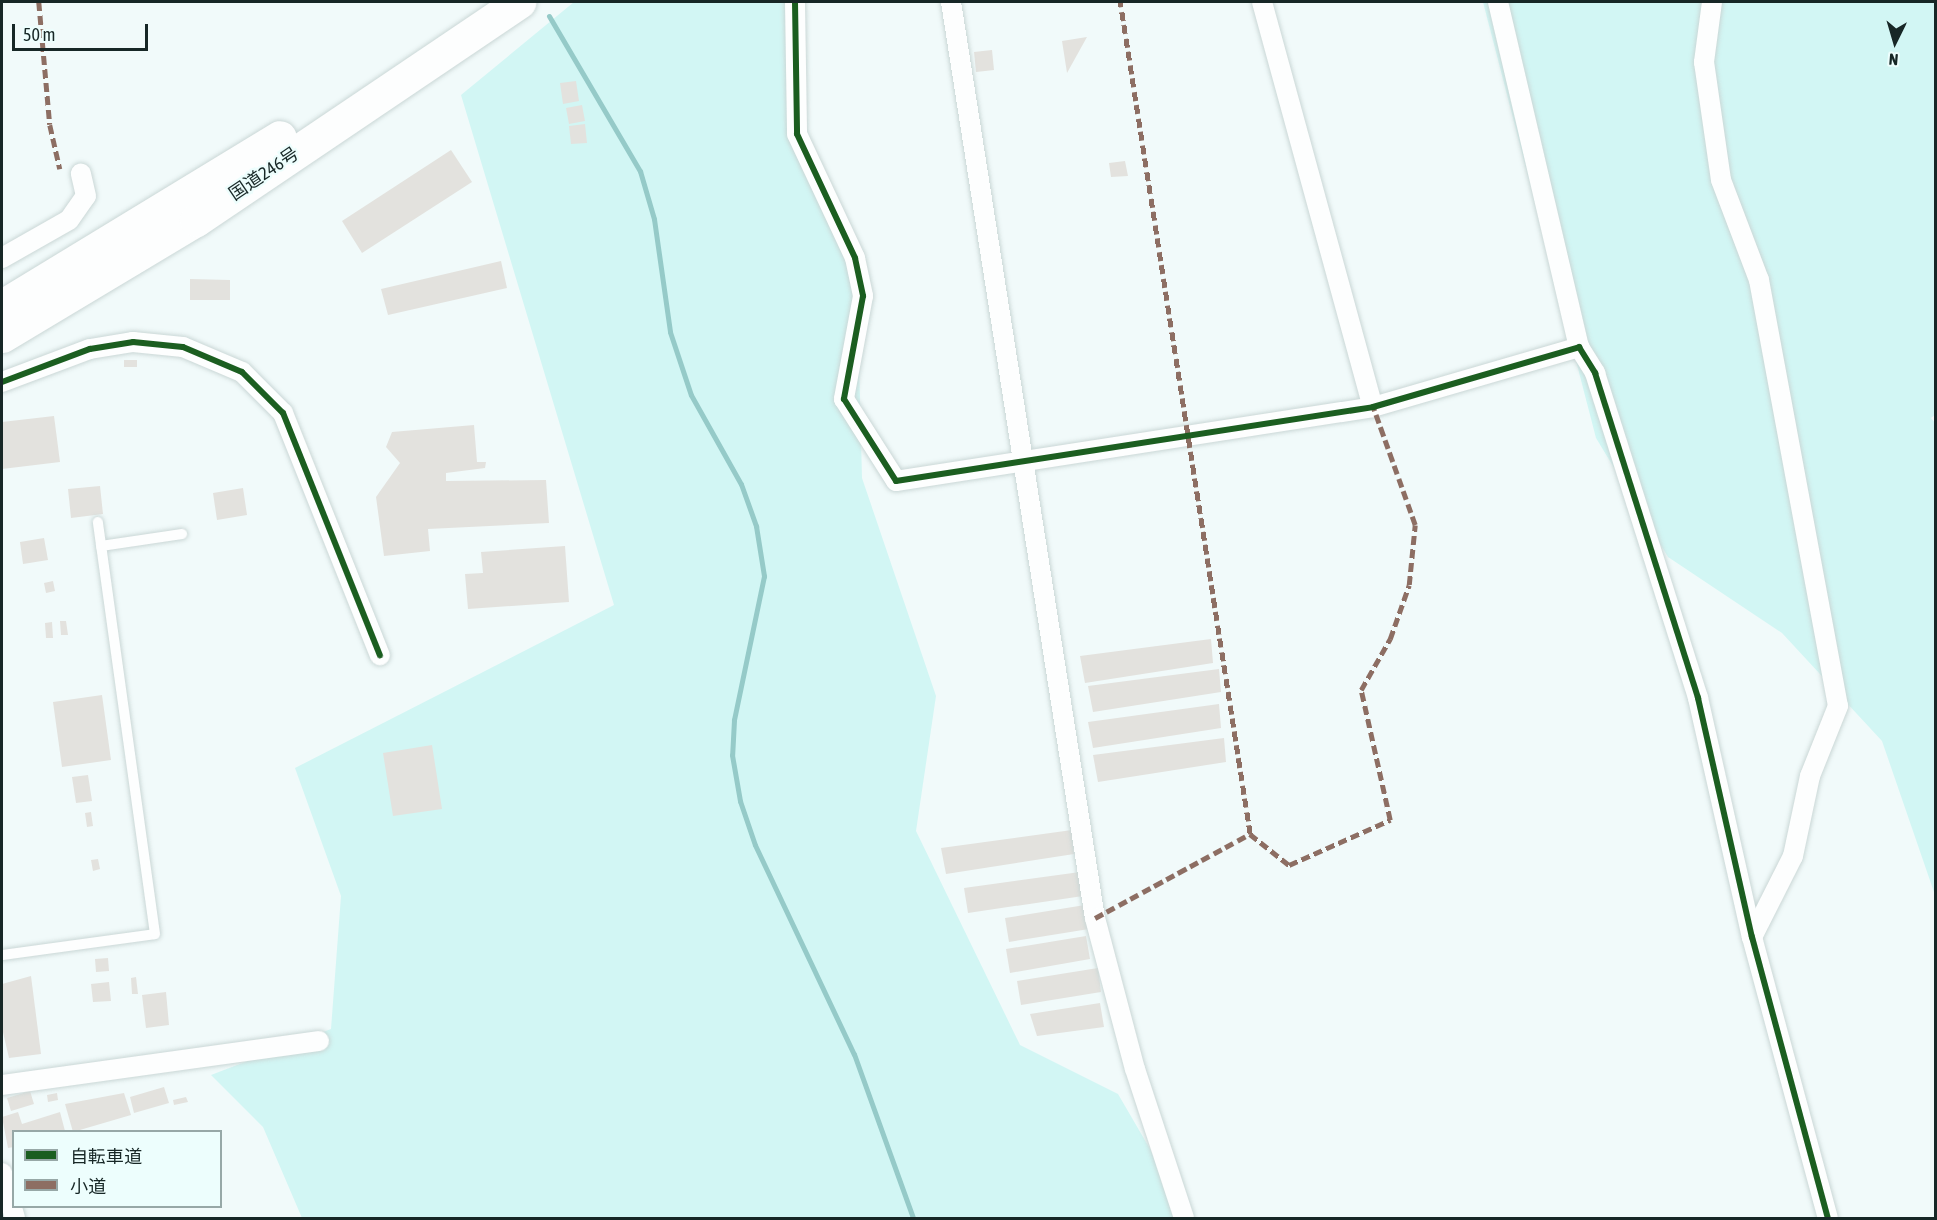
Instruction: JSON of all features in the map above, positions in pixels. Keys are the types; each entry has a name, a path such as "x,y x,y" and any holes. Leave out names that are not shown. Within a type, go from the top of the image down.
{"highway":[{"name":"国道246号","path":"2,306 251,156 481,2"},
{"name":"国道246号","path":"2,336 196,220 519,2"}],"street":[{"path":"795,2 797,134 855,258 863,296 844,399 896,481 1026,464 1373,407 1579,347"},
{"path":"951,2 1026,464 1095,918 1135,1069 1184,1218"},
{"path":"1262,2 1373,407"},
{"path":"1498,2 1579,347 1594,373 1698,698 1752,937 1828,1218"},
{"path":"1712,2 1704,62 1721,180 1759,280 1838,706 1810,776 1793,856 1752,937"},
{"path":"2,258 69,220 86,196 81,174"},
{"path":"2,382 90,349 133,342 183,347 242,372 283,412 380,655"},
{"path":"2,1085 320,1041"},
{"path":"2,1173 12,1208"}],"lane":[{"path":"2,956 155,934 98,522"},
{"path":"101,546 182,534"}],"shaded area":[{"path":"574,2 793,2 795,116 857,283 862,478 936,696 916,831 1020,1045 1118,1094 1178,1197 1183,1218 302,1218 263,1127 211,1075 331,1029 341,896 295,768 614,605 461,95"},
{"path":"1483,2 1935,2 1936,414 1931,418 1936,424 1935,895 1882,741 1782,633 1668,557 1596,438"}],"building":[{"path":"1087,37 1067,73 1062,41"},
{"path":"992,50 994,70 976,72 974,52"},
{"path":"576,81 579,101 563,104 560,83"},
{"path":"582,105 585,121 569,124 566,108"},
{"path":"585,124 587,143 571,144 569,126"},
{"path":"451,150 472,182 362,253 342,221"},
{"path":"1125,161 1128,176 1111,177 1109,163"},
{"path":"501,261 507,288 388,315 381,289"},
{"path":"190,279 230,280 230,300 190,300"},
{"path":"124,360 137,360 137,367 124,367"},
{"path":"54,416 60,462 2,469 2,422"},
{"path":"474,425 477,462 486,462 485,468 446,473 446,481 546,480 549,523 428,529 430,551 384,556 376,497 400,463 386,447 392,432"},
{"path":"100,486 103,514 71,518 68,489"},
{"path":"243,488 247,515 217,520 213,493"},
{"path":"44,538 48,560 23,564 20,542"},
{"path":"565,546 569,602 468,609 465,574 483,573 481,552"},
{"path":"53,581 55,591 46,593 44,583"},
{"path":"60,621 66,621 68,635 61,635"},
{"path":"52,622 53,638 46,638 45,623"},
{"path":"1211,639 1213,663 1085,683 1080,656"},
{"path":"1219,669 1221,692 1093,712 1088,686"},
{"path":"102,695 111,760 62,767 53,702"},
{"path":"1219,704 1221,728 1093,748 1088,722"},
{"path":"1224,738 1226,762 1098,782 1093,755"},
{"path":"432,745 442,809 393,816 383,753"},
{"path":"88,775 92,801 76,803 72,777"},
{"path":"91,812 93,826 87,827 85,813"},
{"path":"1072,830 1074,854 946,874 941,848"},
{"path":"98,859 100,869 93,871 91,860"},
{"path":"1080,872 1083,896 968,913 964,888"},
{"path":"1085,905 1089,929 1009,942 1005,918"},
{"path":"1086,936 1090,959 1010,973 1006,949"},
{"path":"108,958 109,971 96,972 95,959"},
{"path":"1098,968 1101,992 1021,1005 1017,981"},
{"path":"31,976 41,1054 9,1058 2,1028 2,984"},
{"path":"136,977 138,994 132,994 131,978"},
{"path":"109,982 111,1001 93,1002 91,984"},
{"path":"166,992 169,1025 146,1028 142,995"},
{"path":"1100,1003 1104,1027 1037,1036 1030,1014"},
{"path":"164,1087 169,1103 134,1113 130,1097"},
{"path":"30,1091 34,1104 11,1111 7,1098"},
{"path":"57,1093 58,1100 48,1102 47,1095"},
{"path":"124,1093 131,1115 80,1130 72,1130 65,1104"},
{"path":"186,1097 188,1102 174,1105 173,1100"},
{"path":"18,1112 22,1124 60,1112 65,1130 12,1130 12,1147 8,1148 2,1117"}],"waterway":[{"path":"549,16 640,171 654,219 670,332 691,395 741,484 756,526 764,576 734,720 732,755 740,801 755,845 854,1054 913,1218"}],"marked path":[{"path":"39,2 50,125 60,169"},
{"path":"1095,918 1250,834 1120,2"},
{"path":"1250,834 1289,865 1390,820 1361,690 1390,639 1409,585 1415,525 1373,407"}],"cycle path":[{"path":"795,2 797,134 855,258 863,296 844,399 896,481 1373,407 1579,347 1595,373 1698,698 1752,937 1828,1218"},
{"path":"2,382 90,349 133,342 183,347 242,372 283,413 380,655"}]}
